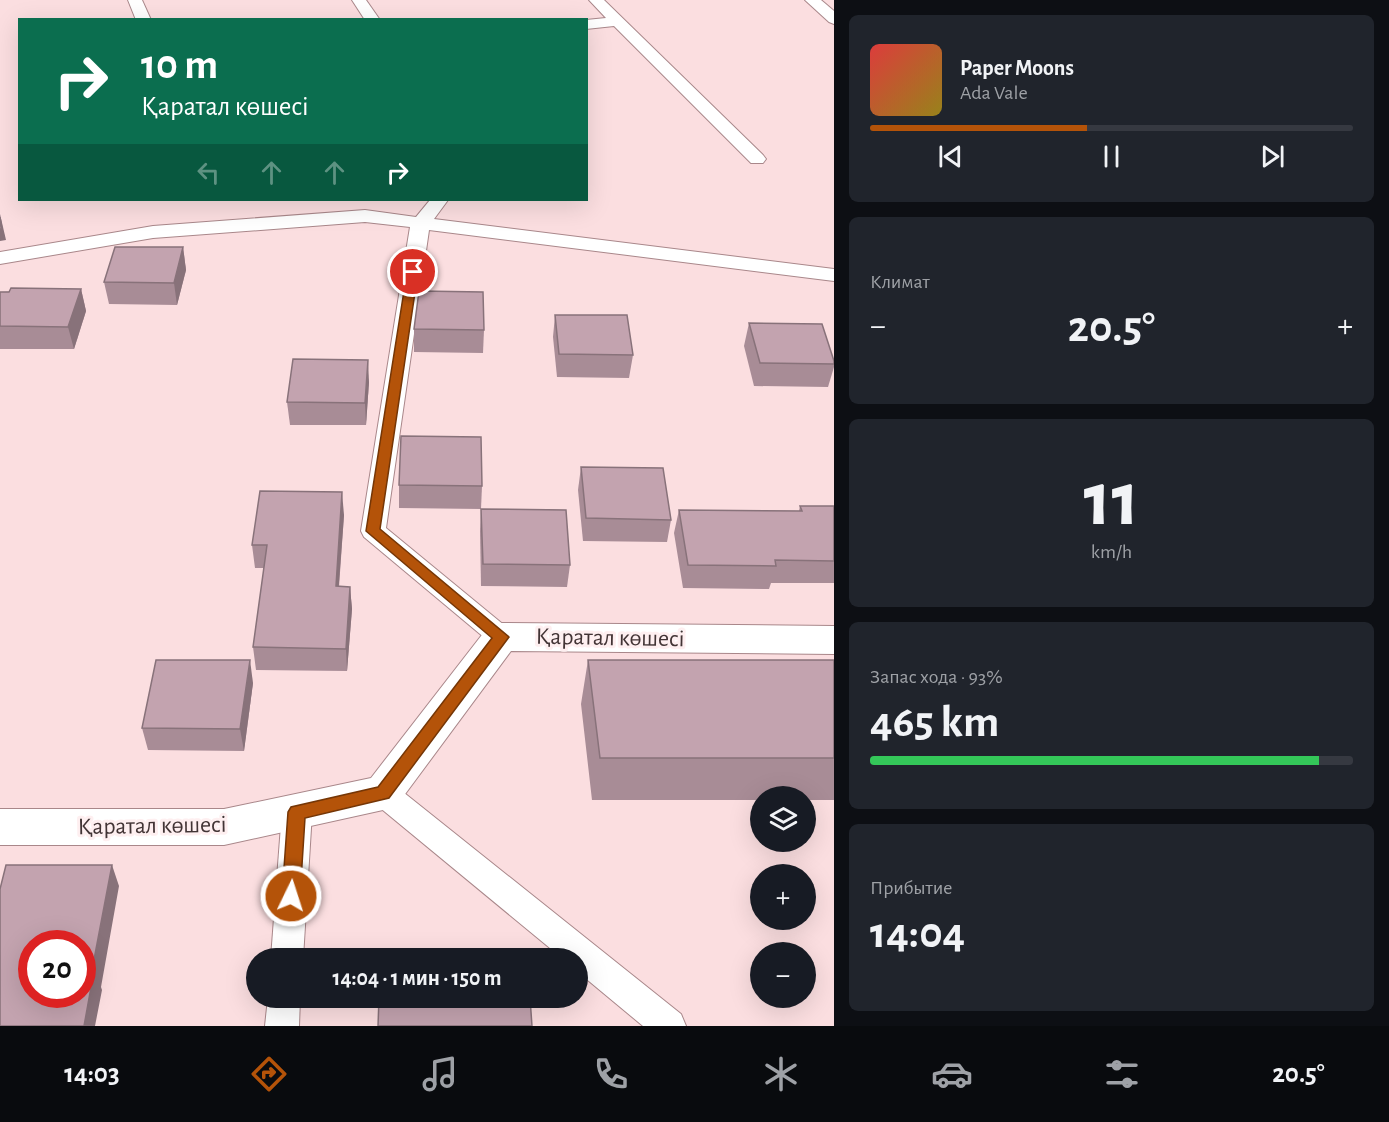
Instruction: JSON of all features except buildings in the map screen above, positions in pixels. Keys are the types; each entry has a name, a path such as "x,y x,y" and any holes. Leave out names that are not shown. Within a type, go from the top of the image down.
{"street":[{"name":"Қаратал көшесі","path":"0,827 224,827 383,793 501,637 834,640"}],"lane":[{"path":"135,0 143,18"},
{"path":"359,0 372,18"},
{"path":"597,0 757,159"},
{"path":"812,0 834,18"},
{"path":"588,25 618,21"},
{"path":"438,201 420,224 373,531 501,637"},
{"path":"0,258 153,232 365,216 834,275"},
{"path":"383,793 669,1026"},
{"path":"288,948 297,812"},
{"path":"282,1026 283,1008"}],"route":[{"path":"291,896 297,812 383,793 501,637 373,531 413,272"}]}
